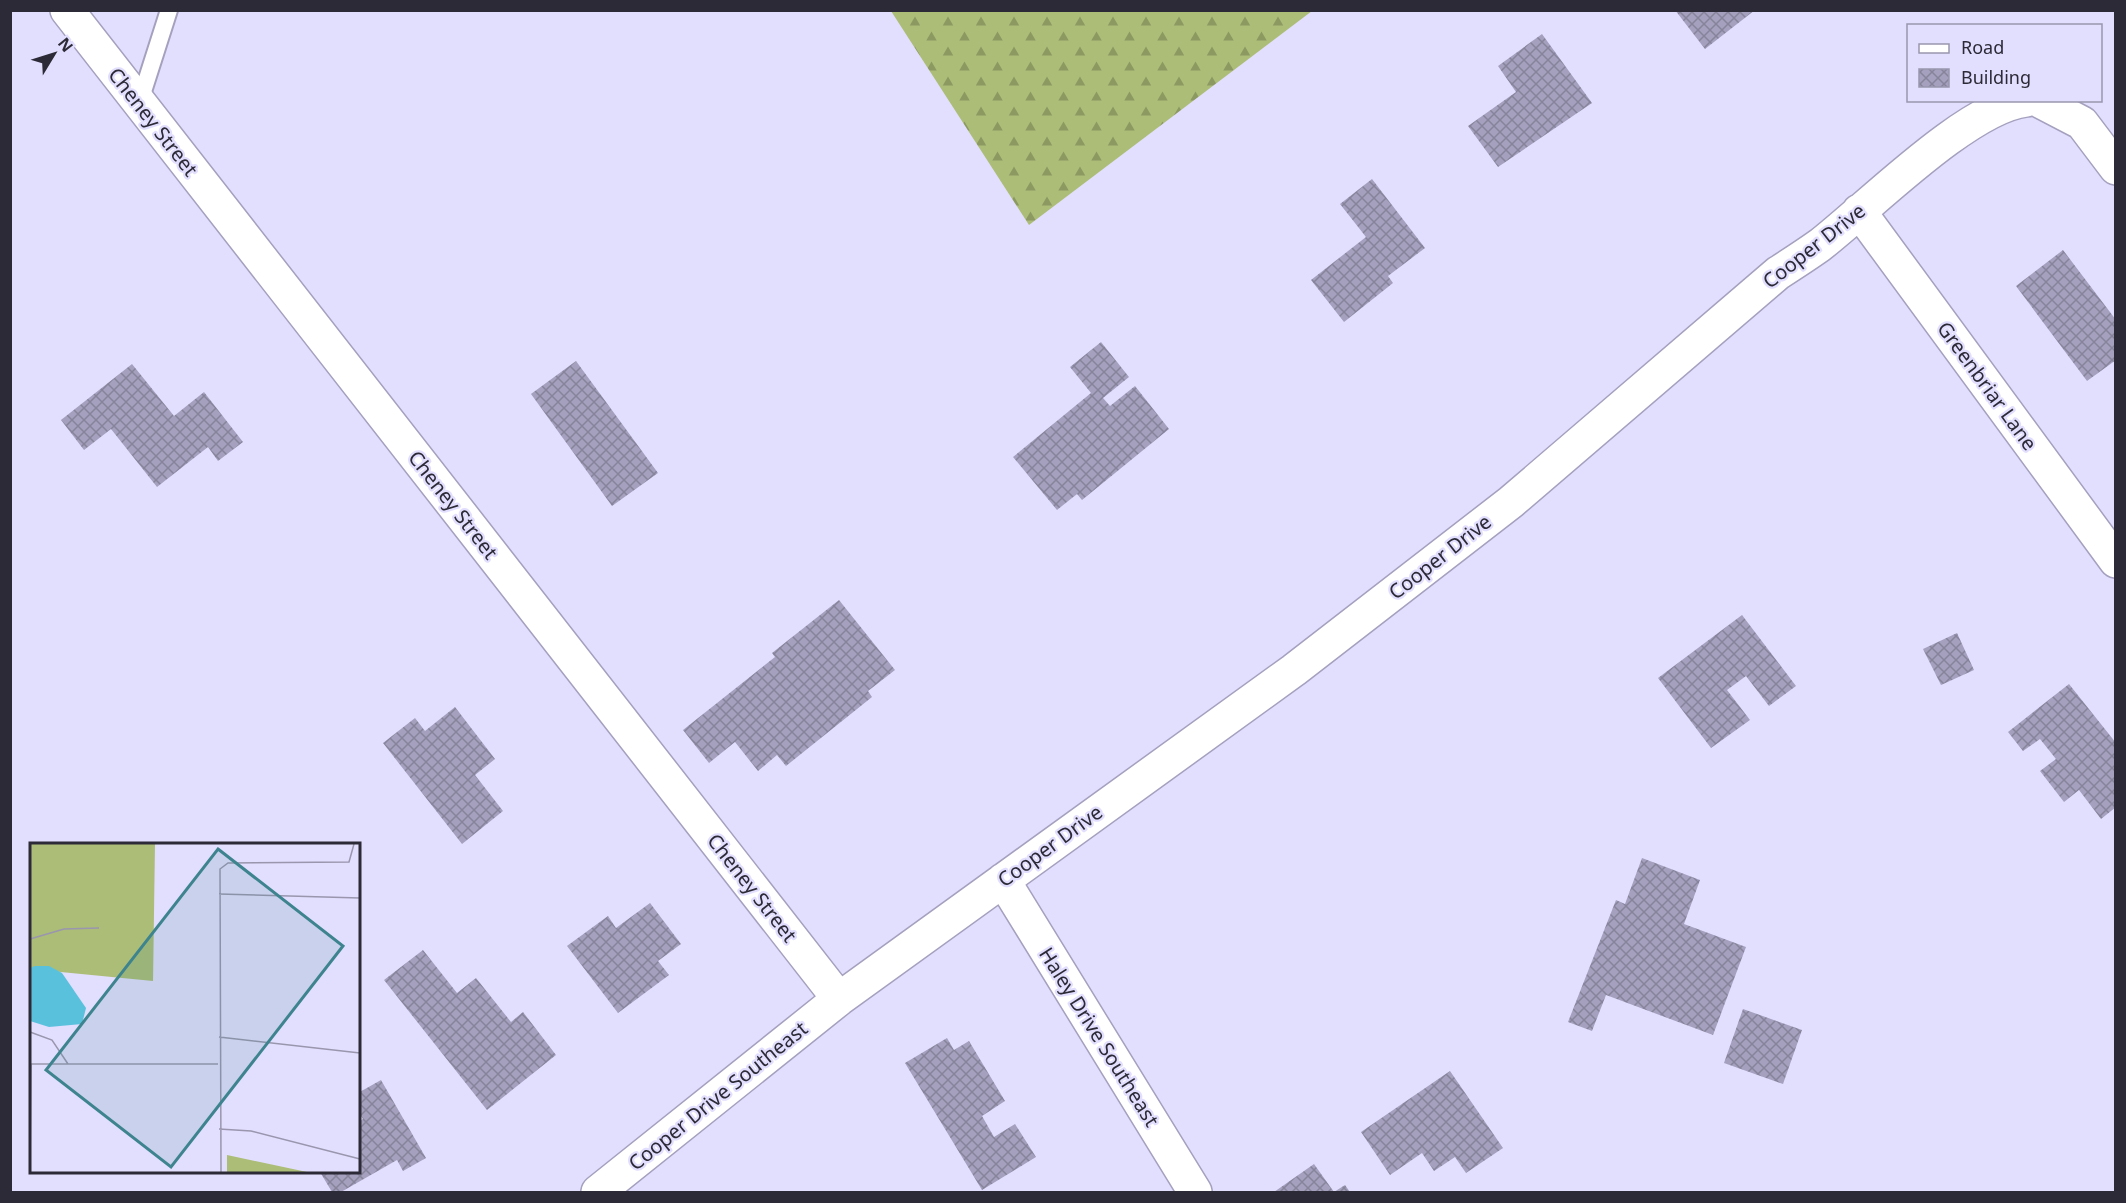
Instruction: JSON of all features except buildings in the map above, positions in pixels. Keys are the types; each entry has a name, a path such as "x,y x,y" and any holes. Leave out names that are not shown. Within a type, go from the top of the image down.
{"street":[{"name":"Cheney Street","path":"66,10 839,999"},
{"name":"Cooper Drive","path":"839,999 1294,670 1501,509 1778,273 1820,245 1953,136 2010,102"},
{"path":"2042,102 2082,123 2115,168"},
{"name":"Greenbriar Lane","path":"1859,211 2115,561"},
{"name":"Haley Drive Southeast","path":"1003,880 1195,1192"},
{"name":"Cooper Drive Southeast","path":"598,1192 839,999"}],"lane":[{"path":"140,104 169,10"}],"green space":[{"path":"891,11 1312,11 1029,225"}]}
